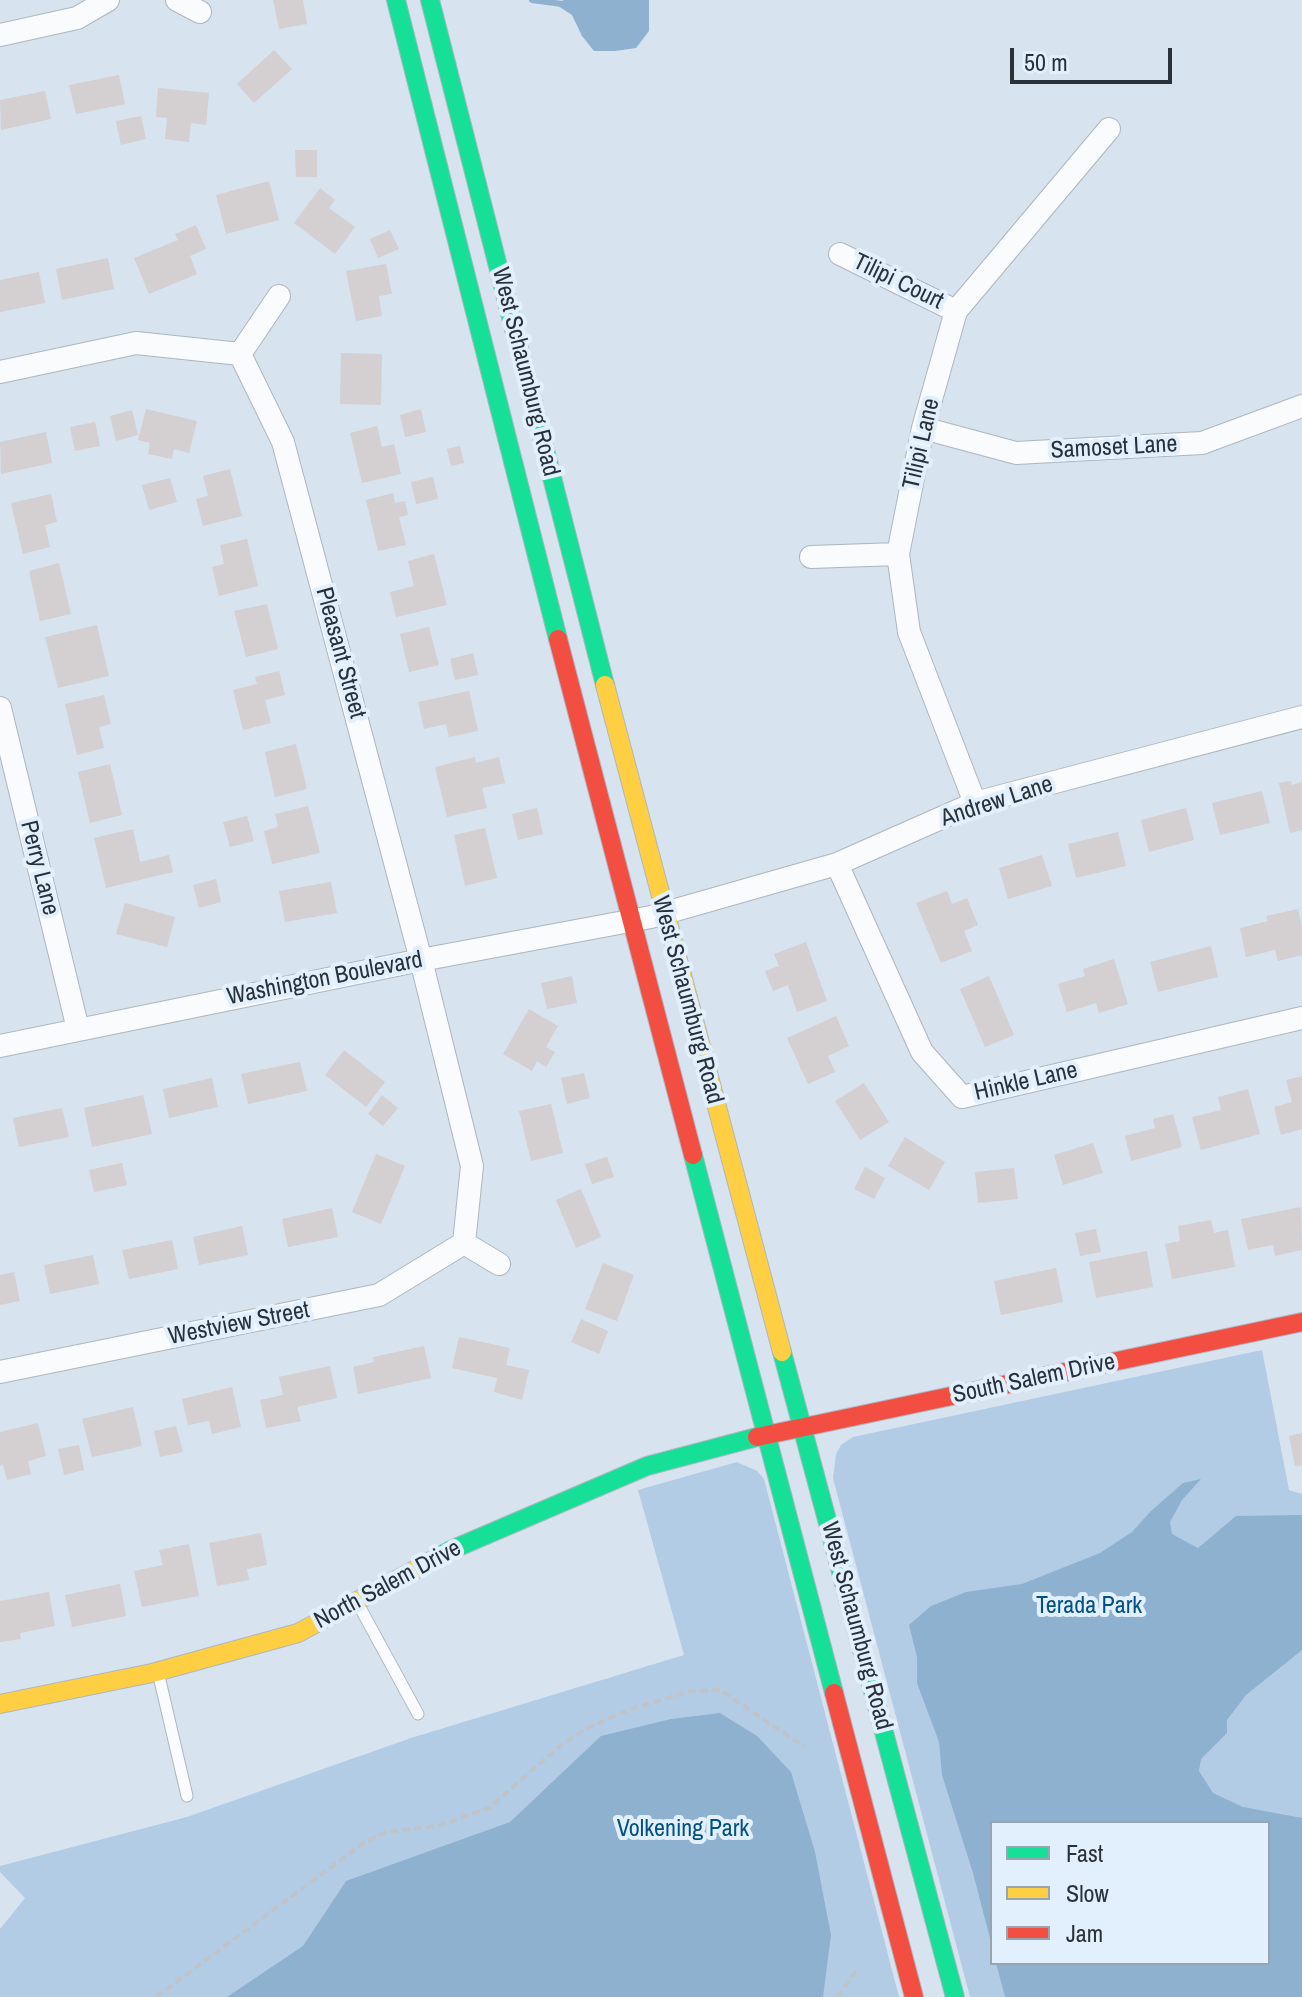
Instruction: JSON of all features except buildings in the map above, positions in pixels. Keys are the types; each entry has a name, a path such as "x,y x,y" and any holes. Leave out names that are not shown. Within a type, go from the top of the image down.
{"main road":[{"name":"West Schaumburg Road","path":"396,0 649,917 804,1429 955,1997"},
{"name":"West Schaumburg Road","path":"430,0 649,917 766,1435 914,1997"},
{"name":"South Salem Drive","path":"766,1435 1302,1322"},
{"name":"North Salem Drive","path":"0,1704 158,1672 298,1633 451,1550 647,1466 766,1435"}],"street":[{"path":"0,35 77,18 108,0"},
{"path":"177,0 200,12"},
{"name":"Tilipi Lane","path":"975,803 909,632 898,554 923,428 956,311 1109,129"},
{"name":"Tilipi Court","path":"840,254 956,311"},
{"path":"0,372 136,343 240,354 279,296"},
{"name":"Pleasant Street","path":"240,354 283,442 421,960"},
{"name":"Samoset Lane","path":"923,428 1016,453 1187,444 1202,443 1302,406"},
{"path":"811,557 898,554"},
{"name":"Perry Lane","path":"0,708 78,1029"},
{"name":"Andrew Lane","path":"649,917 837,864 975,803 1302,717"},
{"name":"Hinkle Lane","path":"837,864 922,1052 962,1097 1302,1018"},
{"name":"Washington Boulevard","path":"0,1046 649,917"},
{"path":"421,960 472,1166 464,1243 499,1264"},
{"name":"Westview Street","path":"0,1372 379,1295 464,1243"}],"lane":[{"path":"357,1601 418,1714"},
{"path":"158,1672 187,1796"}],"path":[{"path":"156,1997 365,1842 386,1832 437,1826 489,1808 561,1745 585,1729 628,1710 691,1691 720,1690 805,1747"},
{"path":"837,1997 856,1971"}],"green space":[{"name":"Terada Park","path":"1262,1350 1289,1490 1302,1494 1302,1997 970,1997 833,1478 836,1454 841,1445 853,1437"},
{"name":"Volkening Park","path":"737,1462 757,1471 764,1479 899,1997 0,1997 0,1929 25,1898 0,1872 0,1866 187,1817 411,1738 684,1655 638,1490"}],"shaded area":[{"path":"564,0 649,0 649,31 636,48 594,51 582,36 572,15 555,4"},
{"path":"1201,1479 1182,1500 1170,1522 1172,1534 1198,1548 1236,1516 1302,1515 1302,1650 1246,1695 1227,1720 1227,1733 1201,1759 1199,1771 1213,1793 1243,1807 1302,1818 1302,1997 1005,1997 997,1965 1270,1965 1270,1821 990,1821 990,1938 942,1775 939,1742 917,1683 917,1657 909,1625 931,1606 966,1592 1022,1584 1100,1553 1132,1532 1183,1483"},
{"path":"720,1713 757,1736 791,1772 815,1852 831,1935 823,1997 227,1997 303,1946 346,1881 510,1822 601,1736 671,1719"}],"waterway":[{"path":"532,0 562,4"}],"traffic: fast":[{"path":"396,0 558,639"},
{"path":"430,0 605,685"},
{"path":"693,1155 834,1693"},
{"path":"782,1352 955,1997"},
{"path":"420,1567 451,1550 647,1466 757,1437"}],"traffic: slow":[{"path":"605,685 782,1352"},
{"path":"0,1704 152,1673 298,1633 420,1567"}],"traffic: jam":[{"path":"558,639 693,1155"},
{"path":"757,1437 1302,1322"},
{"path":"834,1693 914,1997"}]}
